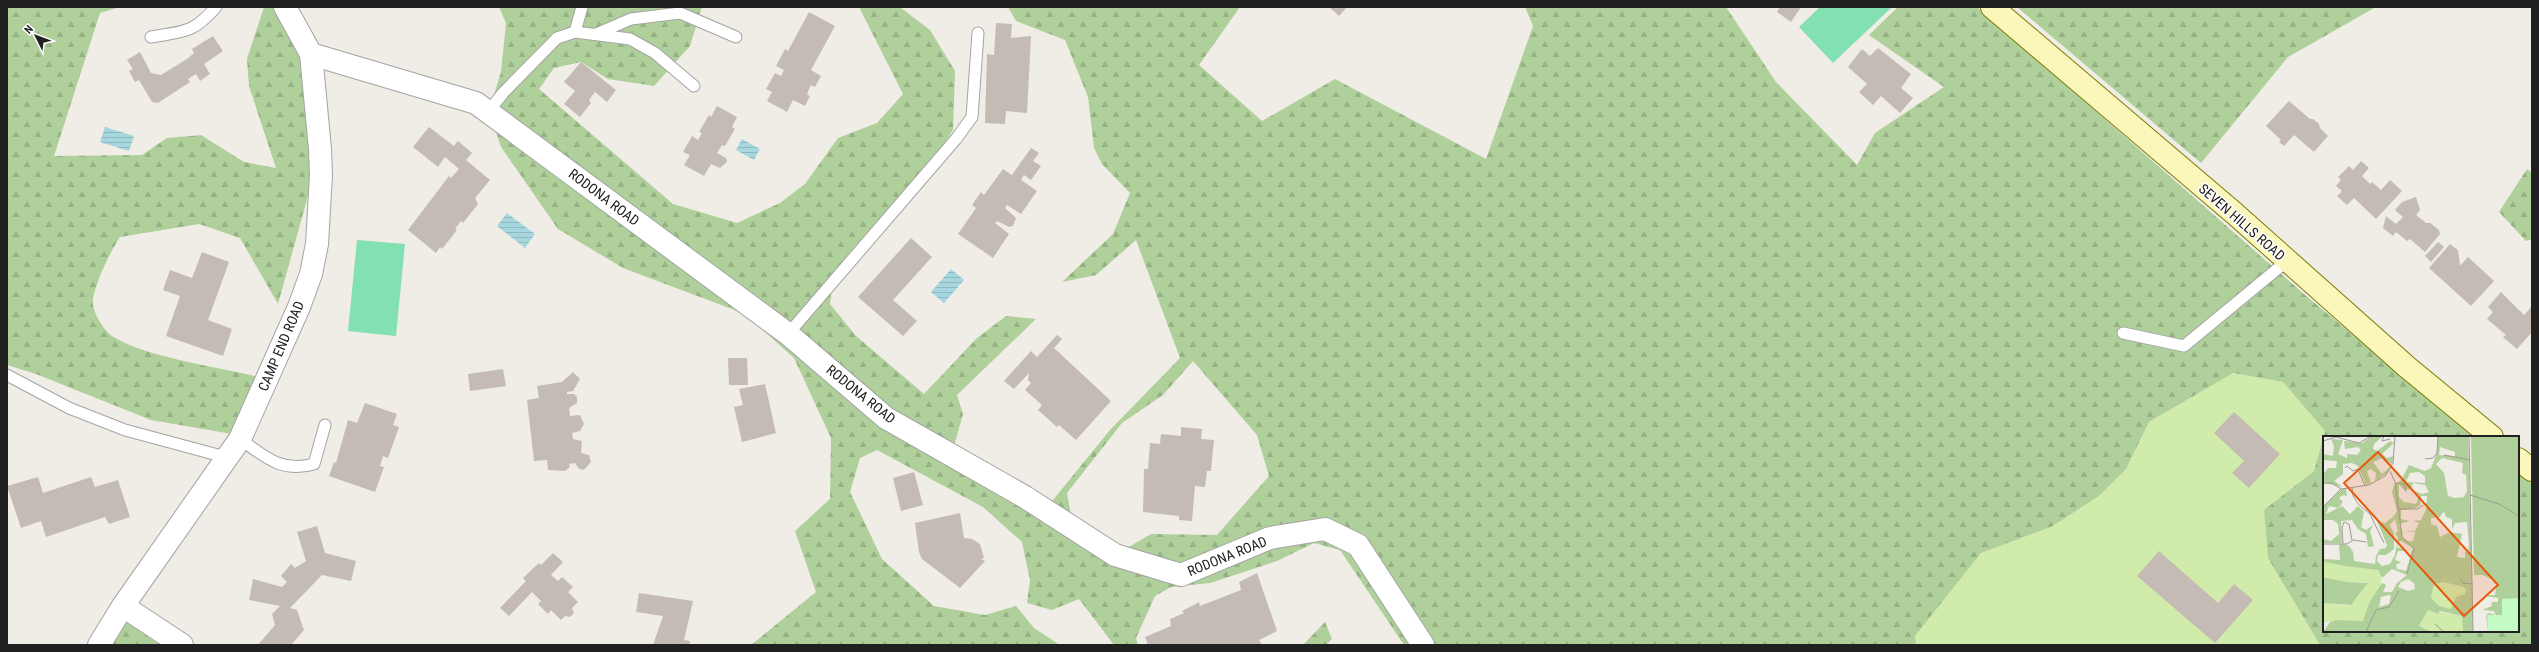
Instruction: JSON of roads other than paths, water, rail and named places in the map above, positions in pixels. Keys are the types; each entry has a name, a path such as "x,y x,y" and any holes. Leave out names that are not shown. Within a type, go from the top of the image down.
{"main road":[{"name":"SEVEN HILLS ROAD","path":"1992,7 2288,261 2407,367 2491,436"},
{"path":"2519,460 2532,470"}],"street":[{"name":"CAMP END ROAD","path":"98,645 123,606 229,458 240,439 299,307 311,274 316,244 321,175 311,54 285,7"},
{"name":"RODONA ROAD","path":"311,54 476,102 788,334 886,418 1046,510 1115,555 1181,575 1270,538 1325,529 1358,545 1423,645"},
{"path":"123,606 182,645"}],"lane":[{"path":"151,37 186,31 201,24 216,7"},
{"path":"575,32 582,7"},
{"path":"595,34 631,19 680,13 736,37"},
{"path":"489,112 503,93 558,38 575,32 630,38 655,53 694,86"},
{"path":"788,334 956,139 972,117 978,32"},
{"path":"2123,332 2184,346 2288,261"},
{"path":"7,375 69,408 125,430 229,458"},
{"path":"240,439 265,457 283,466 300,468 314,464 325,425"}],"water":[{"path":"105,127 134,136 129,151 100,142"},
{"path":"742,139 760,149 754,160 736,150"},
{"path":"507,213 535,234 525,248 497,226"},
{"path":"951,269 964,280 944,303 931,292"}]}
